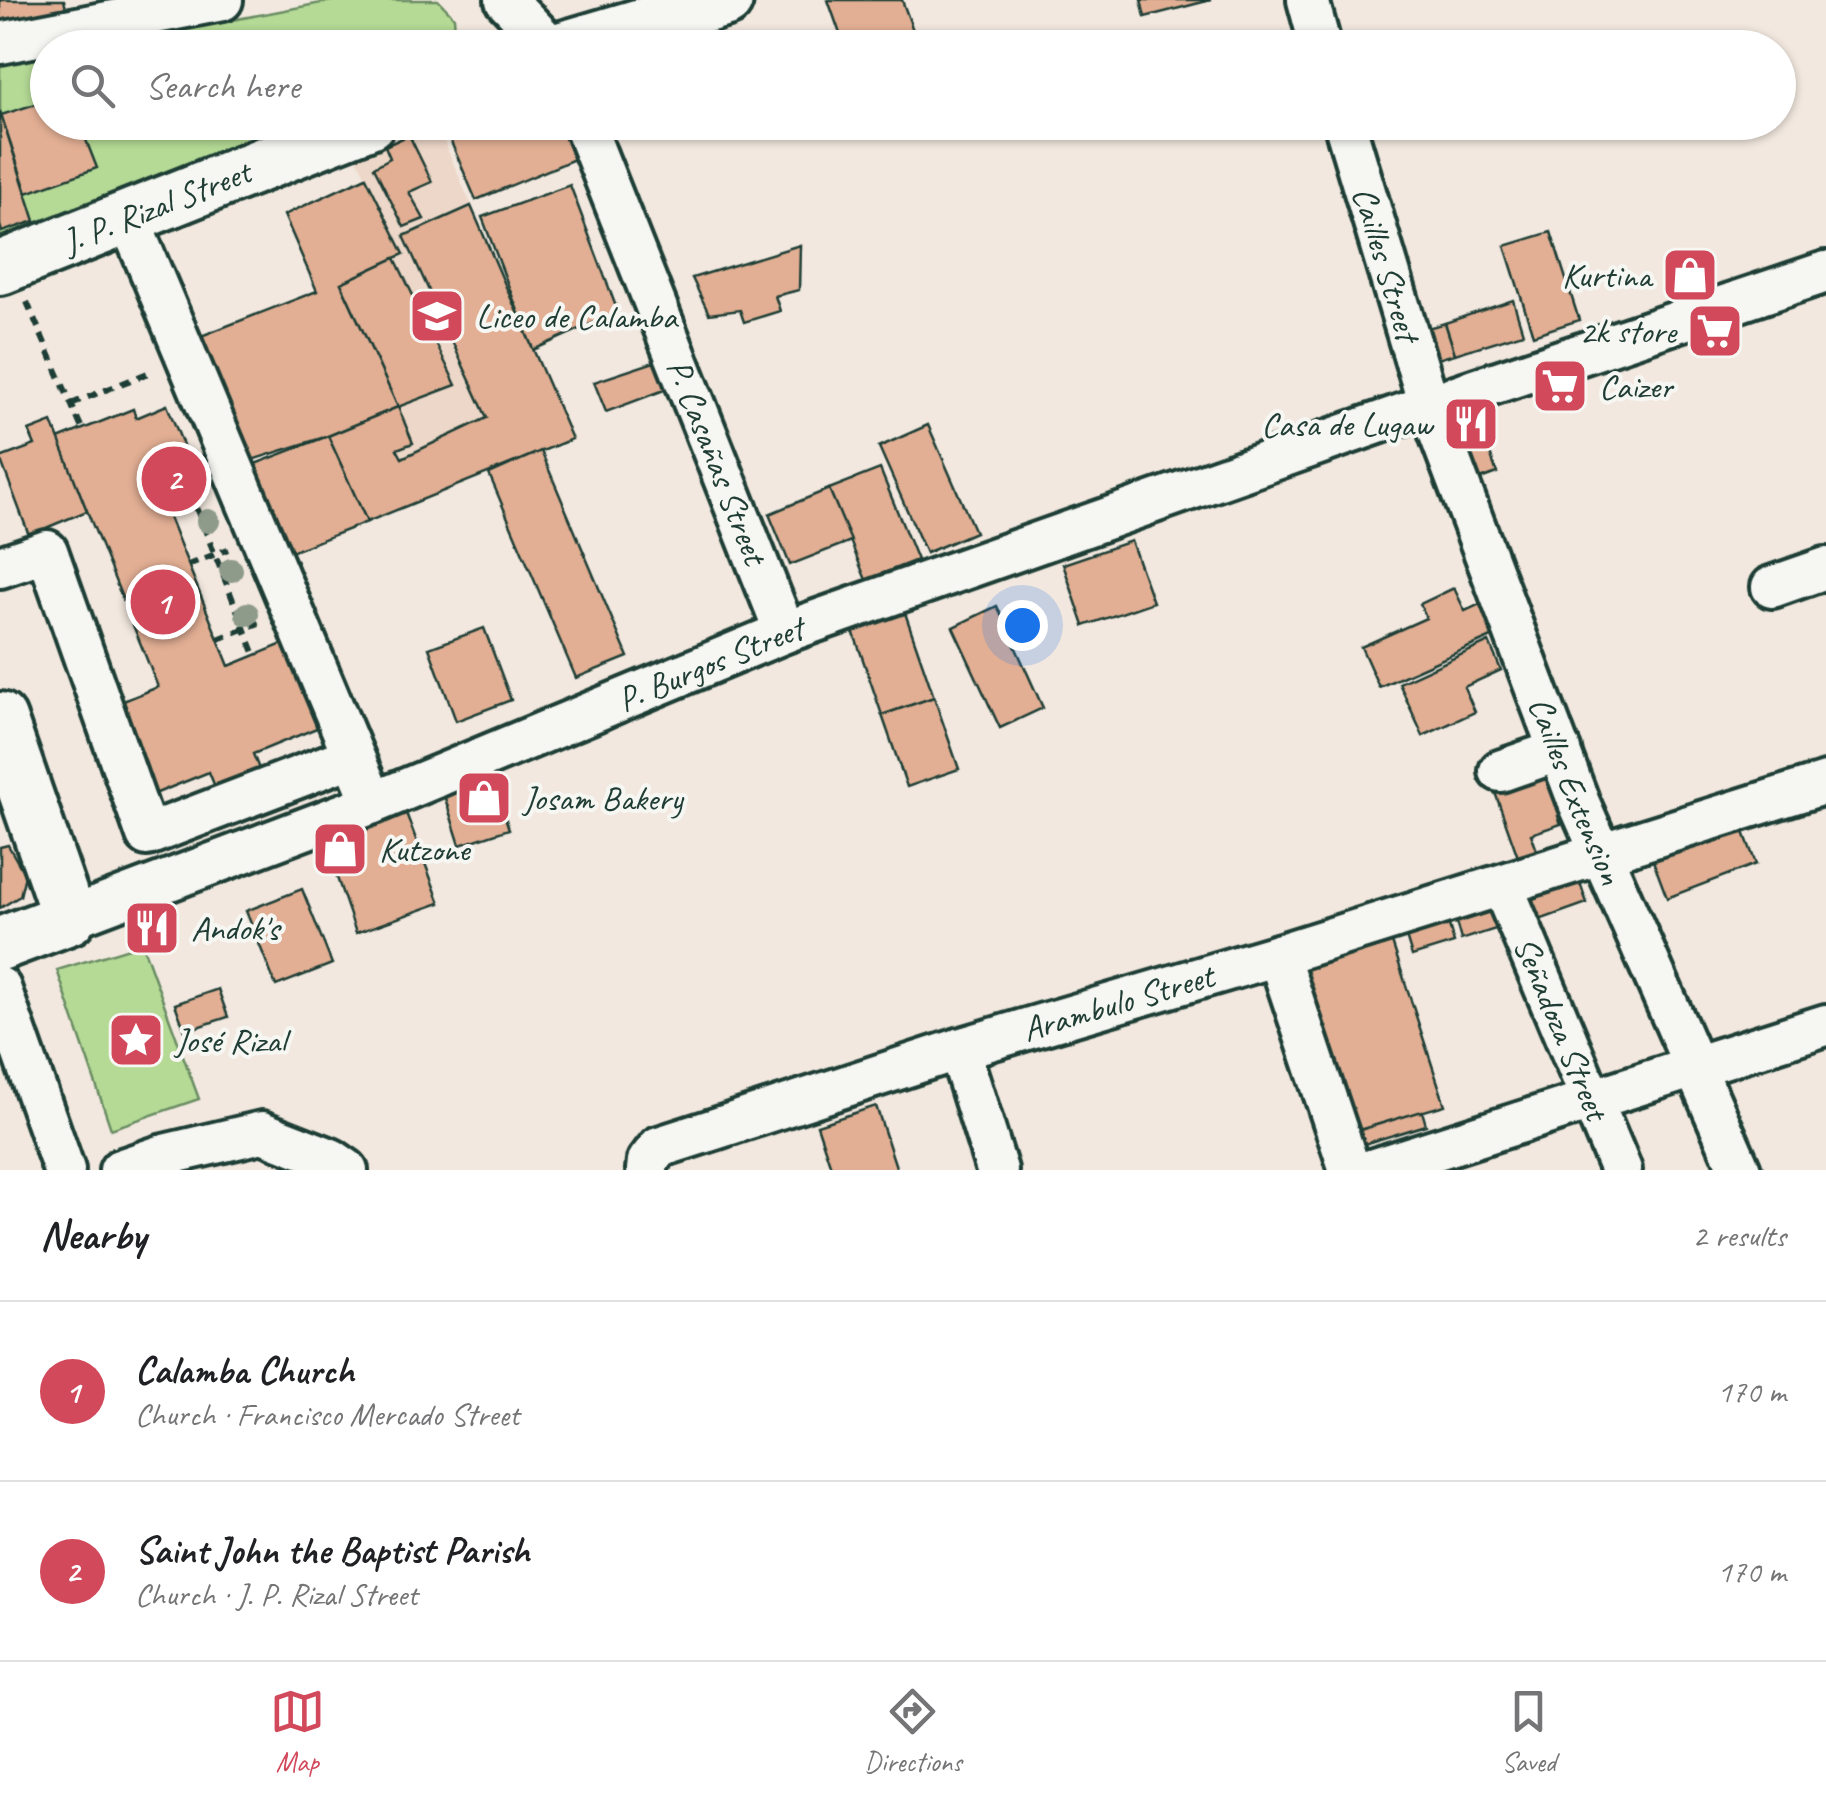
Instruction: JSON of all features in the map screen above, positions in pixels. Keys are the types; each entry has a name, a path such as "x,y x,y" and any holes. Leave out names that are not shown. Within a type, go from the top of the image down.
{"main road":[{"path":"624,30 726,0"},
{"name":"J. P. Rizal Street","path":"4,266 323,140"},
{"path":"0,719 69,918"},
{"name":"P. Burgos Street","path":"0,944 69,918"}],"street":[{"path":"67,30 222,0"},
{"path":"506,0 535,30"},
{"path":"1308,0 1317,30"},
{"path":"0,43 30,37"},
{"name":"P. Casañas Street","path":"590,140 784,632"},
{"name":"Cailles Street","path":"1349,140 1429,405"},
{"path":"128,217 373,803"},
{"name":"P. Burgos Street","path":"69,918 373,803 784,632 1429,405 1824,278"},
{"name":"Cailles Extension","path":"1429,405 1602,854 1740,1170"},
{"path":"0,568 47,551 146,834 353,756"},
{"path":"1772,587 1826,568"},
{"path":"1500,771 1560,750"},
{"name":"Arambulo Street","path":"648,1170 648,1161 659,1147 959,1049 1278,955 1826,784"},
{"name":"Señadoza Street","path":"1502,885 1621,1170"},
{"path":"1278,955 1350,1170"},
{"path":"0,988 64,1170"},
{"path":"1371,1170 1414,1164 1589,1099 1826,1026"},
{"path":"959,1049 997,1170"},
{"path":"120,1170 164,1155 262,1132 331,1159 347,1170"}],"path":[{"path":"4,266 82,429"},
{"path":"71,404 186,357"},
{"path":"182,476 255,655"}],"shaded area":[{"name":"Liceo de Calamba","path":"398,140 443,140 572,439 367,522 328,436 341,283 404,254 357,158"}],"green space":[{"path":"337,0 438,0 454,17 455,30 180,30"},
{"path":"30,58 30,140 252,140 0,243 0,63"},
{"path":"142,944 199,1099 111,1129 57,970"}],"building":[{"path":"0,0 64,0 67,13 0,22"},
{"path":"828,0 902,0 913,30 839,30"},
{"path":"1141,0 1211,0 1145,17"},
{"path":"30,106 30,140 86,140 97,168 27,193 1,115"},
{"path":"0,111 35,221 2,232 0,225"},
{"path":"411,140 432,182 409,192 424,219 404,227 374,167 390,158 385,146"},
{"path":"450,140 571,140 577,158 476,200"},
{"path":"366,177 404,254 341,283 398,407 328,436 239,464 183,343 317,291 284,215"},
{"path":"570,185 618,312 533,350 482,217"},
{"path":"471,206 572,439 367,522 328,436 398,407 413,443 397,449 402,458 487,418 404,236"},
{"path":"1551,232 1579,320 1533,335 1505,246"},
{"path":"800,245 799,290 775,296 780,311 744,322 740,310 709,314 692,278"},
{"path":"395,258 456,385 398,407 341,283"},
{"path":"1513,300 1523,333 1455,354 1445,323"},
{"path":"1445,323 1455,354 1434,360 1424,329"},
{"path":"657,361 667,389 606,412 594,382"},
{"path":"167,405 185,450 148,465 229,666 290,641 324,725 253,754 265,784 221,802 209,772 142,799 106,708 158,687 58,439 133,409 136,418"},
{"path":"1475,412 1497,473 1464,485 1441,425"},
{"path":"52,422 87,511 29,535 0,458 35,445 29,431"},
{"path":"928,425 975,532 926,553 879,447"},
{"path":"328,436 367,522 291,552 255,464"},
{"path":"541,451 628,657 576,678 489,474"},
{"path":"880,469 917,560 866,580 829,489"},
{"path":"829,489 851,541 790,565 769,514"},
{"path":"1131,541 1153,602 1084,626 1063,564"},
{"path":"1454,588 1465,611 1480,604 1494,636 1379,687 1361,647 1426,618 1420,604"},
{"path":"997,606 1043,708 1000,728 953,627"},
{"path":"903,607 934,697 882,715 851,625"},
{"path":"484,628 511,700 456,721 429,648"},
{"path":"1489,642 1501,670 1464,687 1475,712 1423,736 1399,683"},
{"path":"934,697 959,769 907,787 882,715"},
{"path":"1547,764 1564,814 1558,816 1561,824 1531,834 1538,853 1519,860 1492,784"},
{"path":"492,777 509,829 460,845 443,792"},
{"path":"400,797 440,903 356,933 320,828"},
{"path":"1741,824 1756,864 1667,898 1652,858"},
{"path":"8,845 25,875 20,896 0,908 0,847"},
{"path":"1577,874 1587,903 1534,922 1524,893"},
{"path":"302,889 332,964 276,986 246,911"},
{"path":"1490,900 1499,928 1461,940 1453,911"},
{"path":"1447,918 1454,943 1412,956 1404,930"},
{"path":"1390,936 1445,1105 1345,1134 1294,966"},
{"path":"218,989 228,1017 185,1031 175,1004"},
{"path":"876,1106 897,1170 832,1170 817,1125"},
{"path":"1422,1111 1426,1125 1364,1144 1360,1130"}],"place":[{"name":"Kurtina","path":"1690,275"},
{"name":"Liceo de Calamba","path":"437,316"},
{"name":"2k store","path":"1715,331"},
{"name":"Caizer","path":"1560,386"},
{"name":"Casa de Lugaw","path":"1471,424"},
{"name":"Saint John the Baptist Parish","path":"174,479"},
{"name":"Calamba Church","path":"163,602"},
{"name":"Josam Bakery","path":"484,798"},
{"name":"Kutzone","path":"340,849"},
{"name":"Andok's","path":"152,928"},
{"name":"José Rizal","path":"136,1040"}]}
